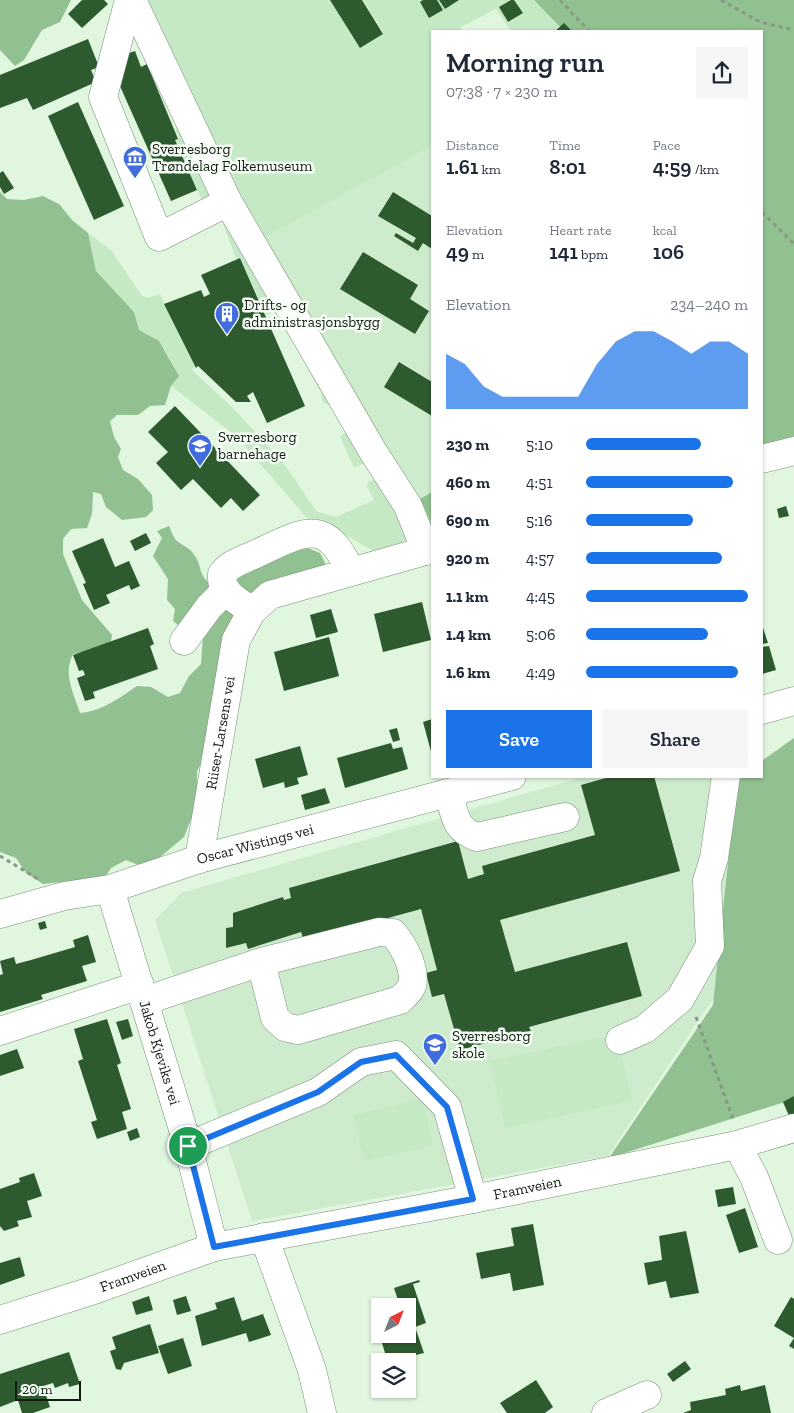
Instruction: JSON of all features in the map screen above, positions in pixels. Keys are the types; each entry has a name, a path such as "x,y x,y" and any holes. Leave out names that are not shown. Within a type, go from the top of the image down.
{"street":[{"path":"130,0 103,97 158,237 228,202"},
{"path":"130,0 228,202 372,450 408,506 429,550"},
{"path":"763,459 794,451"},
{"path":"252,611 225,591 221,582 222,574 226,568 286,540 310,533 321,535 335,542 350,571"},
{"name":"Riiser-Larsens vei","path":"199,859 236,640 252,611 270,595 429,550"},
{"path":"184,641 209,607 225,591"},
{"path":"763,710 794,701"},
{"name":"Oscar Wistings vei","path":"0,914 64,896 110,889 199,859 505,778"},
{"path":"620,1040 645,1029 680,999 710,946 707,881 714,858 726,778"},
{"path":"449,793 457,824 467,833 477,837 565,817"},
{"name":"Jakob Kjeviks vei","path":"110,889 188,1146 214,1247"},
{"path":"0,1031 142,993 261,962 379,932 393,933 404,947 413,981 409,991 400,1000 298,1030 285,1027 275,1018 261,962"},
{"path":"188,1146 318,1092 361,1062 396,1055 447,1107 473,1199"},
{"name":"Framveien","path":"0,1320 88,1292 214,1247 473,1199 737,1145 794,1128"},
{"path":"737,1145 754,1178 778,1240"},
{"path":"264,1237 312,1370 322,1413"},
{"path":"606,1413 647,1395"}],"path":[{"path":"560,0 588,30"},
{"path":"721,0 760,22 794,30"},
{"path":"763,213 794,244"},
{"path":"0,856 64,896"},
{"path":"680,999 696,1017 733,1118 737,1145"}],"shaded area":[{"path":"145,0 331,0 361,47 384,33 363,0 510,0 499,7 508,22 522,12 514,0 536,0 564,22 555,30 510,30 496,9 461,27 461,30 431,30 431,147 267,236 431,519 431,531 227,186"},
{"path":"186,124 209,175 210,199 203,202 175,140 179,138 175,129"},
{"path":"431,147 431,519 267,235"},
{"path":"226,218 232,220 334,404 323,403 321,392 276,310 266,315 240,257 236,258 223,224"},
{"path":"88,233 111,250 142,296 148,298 160,294 195,366 192,370 232,407 283,462 316,511 336,517 374,500 367,486 368,482 378,481 387,487 407,537 402,545 377,553 351,538 307,518 236,436 171,386 178,376 164,348 139,330 134,312 96,271"},
{"path":"346,433 364,463 354,468 340,436"},
{"name":"Sverresborg skole","path":"579,778 746,778 729,975 608,1156 252,1221 155,920 181,893"},
{"path":"617,1034 632,1101 505,1128 490,1061"},
{"path":"423,1099 433,1146 364,1161 353,1115"}],"green space":[{"path":"0,0 71,0 60,22 42,30 24,60 15,66 0,50"},
{"path":"534,0 794,0 794,436 763,445 763,30 563,30"},
{"path":"0,192 7,199 24,200 43,196 59,204 72,220 88,233 96,271 134,312 139,330 159,341 179,376 171,386 165,405 150,406 138,415 117,415 110,421 114,437 121,449 118,457 123,470 138,479 152,495 153,510 146,517 122,520 106,507 101,494 93,492 92,514 87,528 71,529 63,539 63,554 82,600 112,635 110,647 73,654 70,661 70,683 80,713 103,707 137,686 151,687 168,697 180,693 189,676 201,664 203,636 187,632 173,621 175,609 167,600 168,579 153,556 162,538 157,531 169,526 176,540 190,550 196,558 203,577 222,590 243,572 262,567 276,557 308,548 320,553 328,569 264,588 204,759 197,771 197,804 184,837 153,863 141,866 126,860 111,868 102,882 88,887 79,880 43,884 26,873 16,858 0,852"},
{"path":"431,493 431,522 420,499"},
{"path":"794,738 794,1099 609,1158 713,1005 737,778 763,778 763,760"}],"building":[{"path":"82,0 104,0 108,4 82,28 68,14"},
{"path":"330,0 362,0 383,34 360,48"},
{"path":"423,0 437,0 443,10 429,18 420,2"},
{"path":"439,0 459,0 445,9"},
{"path":"514,0 523,13 508,22 499,7"},
{"path":"564,23 571,30 556,30"},
{"path":"88,39 99,67 91,70 96,82 33,110 27,98 0,108 0,75"},
{"path":"135,51 141,67 147,64 178,139 175,140 197,190 171,201 116,77 115,58"},
{"path":"78,102 124,206 94,220 48,116"},
{"path":"3,171 14,188 4,194 0,187 0,173"},
{"path":"393,192 431,215 431,248 423,243 418,251 394,236 396,233 413,243 416,238 378,216"},
{"path":"363,252 418,285 410,299 429,311 415,334 340,289"},
{"name":"Drifts- og administrasjonsbygg","path":"240,258 305,406 267,423 253,392 247,396 251,402 236,402 198,366 196,368 164,304 201,290 204,297 210,294 201,275"},
{"path":"399,362 431,381 431,415 384,387"},
{"path":"175,406 260,495 243,511 231,498 221,508 193,479 181,490 156,463 168,452 148,432"},
{"path":"786,506 789,516 779,518 777,509"},
{"path":"146,533 151,543 135,551 130,541"},
{"path":"103,538 115,567 129,561 140,586 131,590 129,585 106,595 110,603 94,610 83,584 86,583 72,551"},
{"path":"422,602 431,640 383,652 374,614"},
{"path":"331,609 338,632 316,638 310,615"},
{"path":"148,628 154,644 150,646 158,669 93,692 95,698 85,701 77,678 85,675 83,670 79,671 73,655"},
{"path":"763,628 768,643 763,644"},
{"path":"329,637 339,676 284,691 274,652"},
{"path":"769,646 776,670 763,674 763,647"},
{"path":"431,719 431,751 423,722"},
{"path":"397,728 400,740 393,742 389,730"},
{"path":"391,743 393,749 402,747 408,769 345,788 337,758"},
{"path":"300,746 308,775 297,778 299,784 285,788 284,782 263,788 255,759"},
{"path":"606,778 655,778 680,871 500,920 515,972 627,942 642,996 529,1027 531,1031 460,1050 444,994 432,997 426,973 437,970 421,909 304,941 301,932 248,949 246,943 226,948 226,928 233,927 233,913 283,897 284,900 291,898 289,888 458,841 468,879 484,874 482,866 595,835 581,785"},
{"path":"325,788 330,803 305,810 301,795"},
{"path":"45,921 47,928 40,930 38,923"},
{"path":"88,935 96,962 82,966 87,981 41,995 43,999 0,1012 0,975 3,974 0,961 14,957 16,964 75,947 73,940"},
{"path":"107,1019 121,1063 117,1065 131,1109 122,1112 127,1129 97,1139 91,1122 97,1120 78,1061 83,1059 74,1029"},
{"path":"128,1019 133,1036 122,1040 116,1022"},
{"path":"17,1049 24,1068 0,1076 0,1055"},
{"path":"794,1096 794,1116 790,1118 783,1102"},
{"path":"137,1128 140,1137 130,1141 127,1132"},
{"path":"34,1173 42,1196 27,1201 32,1217 17,1221 19,1226 4,1231 0,1226 0,1189 20,1182 19,1178"},
{"path":"733,1187 736,1204 718,1207 715,1190"},
{"path":"745,1208 758,1247 739,1253 726,1215"},
{"path":"533,1224 544,1285 513,1291 510,1273 481,1279 476,1253 514,1246 511,1228"},
{"path":"686,1231 699,1293 670,1298 666,1281 648,1285 644,1263 662,1260 659,1236"},
{"path":"20,1257 25,1276 0,1285 0,1263"},
{"path":"419,1280 420,1282 413,1284 426,1323 416,1327 416,1298 397,1298 394,1288"},
{"path":"149,1296 153,1310 136,1315 132,1302"},
{"path":"186,1296 191,1311 177,1315 173,1300"},
{"path":"234,1297 242,1321 263,1314 271,1335 249,1342 246,1333 202,1346 195,1316 217,1309 215,1303"},
{"path":"791,1297 794,1299 794,1338 774,1326"},
{"path":"150,1324 159,1353 124,1363 121,1370 116,1369 110,1351 116,1349 112,1337"},
{"path":"416,1330 424,1353 416,1355 416,1353 385,1353 382,1343 416,1343"},
{"path":"183,1338 192,1366 168,1374 158,1346"},
{"path":"794,1338 794,1349 789,1346"},
{"path":"69,1352 80,1384 69,1387 68,1383 55,1388 53,1383 43,1386 50,1407 33,1413 22,1413 18,1400 0,1407 0,1374"},
{"path":"685,1361 691,1369 673,1382 667,1374"},
{"path":"536,1380 553,1407 545,1413 507,1413 500,1403"},
{"path":"740,1385 741,1391 765,1385 771,1413 683,1413 691,1410 690,1402 726,1395 725,1389"}],"place":[{"name":"Sverresborg Trøndelag Folkemuseum","path":"135,179"},
{"name":"Drifts- og administrasjonsbygg","path":"227,335"},
{"name":"Sverresborg barnehage","path":"200,467"},
{"name":"Sverresborg skole","path":"435,1066"}],"route":[{"path":"396,1055 447,1107 473,1199 214,1247 188,1146 318,1092 361,1062 396,1055"}]}
